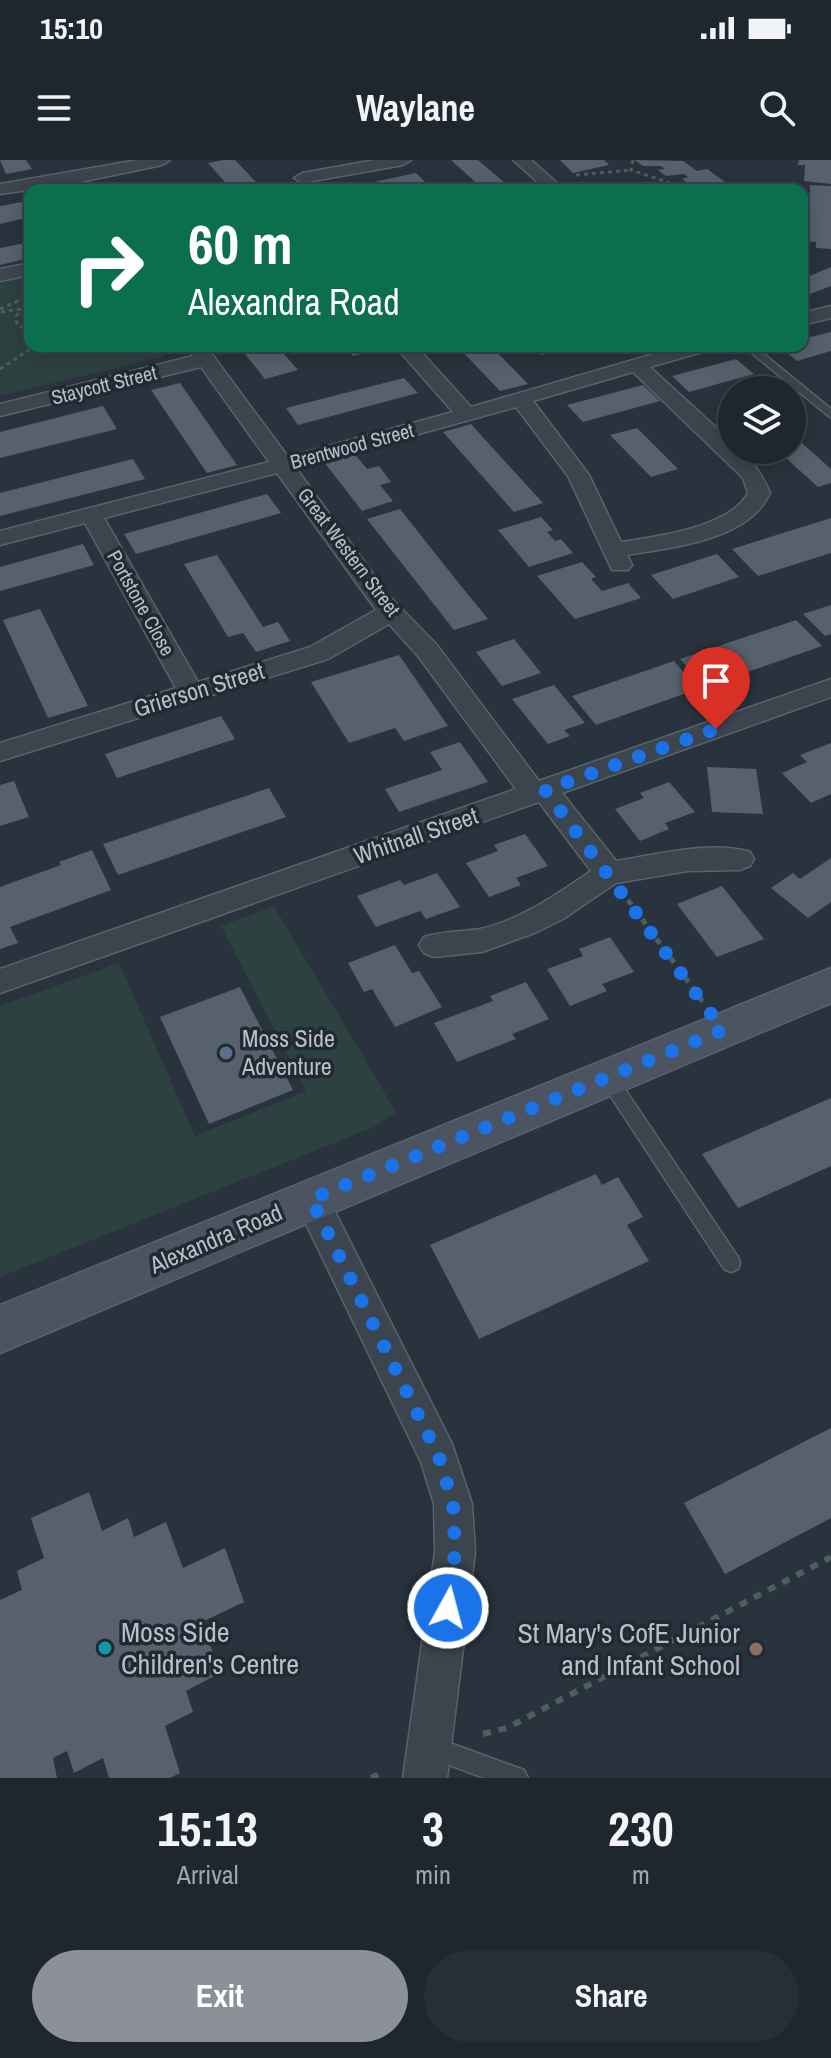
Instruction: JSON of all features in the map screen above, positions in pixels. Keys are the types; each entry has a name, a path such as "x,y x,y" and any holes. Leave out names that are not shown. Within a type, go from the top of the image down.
{"street":[{"path":"58,160 73,182"},
{"path":"52,184 73,182 162,160"},
{"path":"302,178 403,160"},
{"path":"521,160 549,184"},
{"path":"0,189 24,187"},
{"path":"0,275 24,270"},
{"path":"808,318 831,312"},
{"path":"410,352 467,415"},
{"name":"Brentwood Street","path":"0,538 467,415 680,352"},
{"name":"Staycott Street","path":"0,410 202,353"},
{"name":"Great Western Street","path":"202,353 391,612 427,650 609,873"},
{"path":"520,398 578,475 617,558 642,546 741,516 754,504 759,493 753,477 739,460 635,364"},
{"name":"Portstone Close","path":"91,514 191,692"},
{"name":"Grierson Street","path":"0,752 319,653 347,640 391,612"},
{"name":"Whitnall Street","path":"0,981 831,688"},
{"path":"434,945 482,940 527,924 553,911 609,873 688,860 740,859"},
{"name":"Alexandra Road","path":"0,1329 831,985"},
{"path":"311,1199 439,1457 453,1504 455,1552 427,1762"}],"lane":[{"path":"755,352 831,415"},
{"path":"608,1078 731,1263"},
{"path":"427,1762 516,1778"}],"path":[{"path":"631,170 633,160"},
{"path":"566,174 582,176 631,170 677,184"},
{"path":"667,184 670,181"},
{"path":"0,311 24,301"},
{"path":"24,306 16,316 17,324 24,329"},
{"path":"0,311 21,309"},
{"path":"0,369 26,352"},
{"path":"609,873 723,1030"},
{"path":"427,1762 507,1728 831,1557"}],"green space":[{"path":"24,277 24,352 166,352 162,357 0,396 0,283"},
{"path":"274,906 396,1112 374,1127 0,1277 0,1006 119,963 195,1136 306,1091 221,926"}],"building":[{"path":"0,160 26,160 32,169 6,174"},
{"path":"235,160 258,184 227,184 208,163"},
{"path":"451,160 478,160 506,184 477,184"},
{"path":"560,160 604,160 609,165 573,173"},
{"path":"635,160 683,161 697,171 707,169 728,184 689,184 682,179 688,177 684,174 666,176 658,170 665,169 661,166 643,166"},
{"path":"799,160 831,160 831,184 804,181 805,165 798,165"},
{"path":"416,173 427,184 365,184"},
{"path":"810,185 831,186 831,249 816,248 816,242 808,241"},
{"path":"24,202 24,218 0,224 0,206"},
{"path":"24,243 24,259 0,265 0,248"},
{"path":"831,267 831,286 808,295 808,277"},
{"path":"831,332 831,351 797,361 786,352 808,352 808,338"},
{"path":"243,352 282,352 298,370 265,379"},
{"path":"349,352 369,352 353,356"},
{"path":"463,352 497,352 528,384 500,391"},
{"path":"736,359 754,374 718,376 718,384 689,392 672,376"},
{"path":"404,378 418,393 298,425 286,408"},
{"path":"180,383 237,465 207,473 151,390"},
{"path":"643,385 660,401 583,422 567,405"},
{"path":"103,406 117,429 0,458 0,432"},
{"path":"471,424 543,503 514,512 443,432"},
{"path":"637,428 678,469 651,477 610,435"},
{"path":"806,447 831,469 831,483 818,487 793,464 806,464"},
{"path":"354,453 367,469 379,466 391,482 380,485 393,501 362,511 324,462"},
{"path":"133,459 145,479 0,516 0,493"},
{"path":"267,494 281,513 136,554 124,534"},
{"path":"400,509 488,619 454,630 367,519"},
{"path":"541,517 553,530 547,532 555,541 561,539 573,553 529,567 498,530"},
{"path":"831,518 831,553 758,576 732,549"},
{"path":"83,544 94,565 0,591 0,567"},
{"path":"717,554 739,577 673,599 651,575"},
{"path":"217,555 263,627 278,622 290,641 256,652 243,633 228,637 184,564"},
{"path":"582,562 596,577 591,579 602,591 628,583 641,598 575,619 537,576"},
{"path":"831,605 831,634 825,636 803,614"},
{"path":"40,609 88,706 48,718 3,620"},
{"path":"796,620 822,646 705,687 680,659"},
{"path":"514,639 541,673 502,686 476,652"},
{"path":"399,655 448,726 404,741 395,728 349,743 311,682"},
{"path":"674,661 698,689 596,725 572,696"},
{"path":"554,685 585,723 564,730 570,736 548,744 512,699"},
{"path":"221,716 235,739 117,778 105,754"},
{"path":"460,742 488,782 399,812 385,789 442,770 430,752"},
{"path":"831,743 831,794 811,803 782,773 807,762 800,755"},
{"path":"707,767 756,769 763,814 712,812"},
{"path":"14,781 29,817 0,826 0,785"},
{"path":"669,782 695,812 665,823 669,829 640,841 615,809 644,798 640,793"},
{"path":"269,788 286,817 118,875 103,844"},
{"path":"525,834 548,866 516,878 521,885 489,897 466,863 498,851 494,845"},
{"path":"92,850 111,890 10,927 18,943 0,949 0,887"},
{"path":"831,858 831,902 808,918 771,888 793,873 800,879"},
{"path":"437,873 460,907 426,919 420,911 376,927 357,896 400,880 404,885"},
{"path":"722,886 764,939 717,957 677,904"},
{"path":"610,937 634,972 602,984 607,991 570,1006 547,969 583,956 579,949"},
{"path":"395,945 412,973 419,971 442,1007 395,1027 372,989 364,992 348,963"},
{"path":"526,982 549,1019 512,1034 516,1039 457,1062 434,1023 493,1001 490,996"},
{"name":"Moss Side Adventure","path":"240,987 293,1090 209,1124 160,1017"},
{"path":"831,1098 831,1166 738,1208 702,1154"},
{"path":"596,1174 602,1185 618,1177 643,1217 627,1225 649,1261 479,1339 430,1245"},
{"path":"831,1428 831,1518 725,1574 684,1503"},
{"name":"Moss Side Children's Centre","path":"89,1492 102,1531 128,1518 134,1537 166,1522 183,1568 225,1548 244,1602 202,1622 220,1673 186,1691 193,1712 165,1726 180,1773 170,1778 109,1778 103,1758 74,1773 67,1751 53,1758 57,1778 0,1778 0,1600 22,1590 17,1571 44,1558 31,1518"}],"place":[{"name":"Moss Side Adventure","path":"226,1053"},
{"name":"Moss Side Children's Centre","path":"105,1648"},
{"name":"St Mary's CofE Junior and Infant School","path":"756,1649"}],"route":[{"path":"448,1608 455,1552 453,1504 439,1457 311,1199 723,1030 545,790 716,729"}]}
